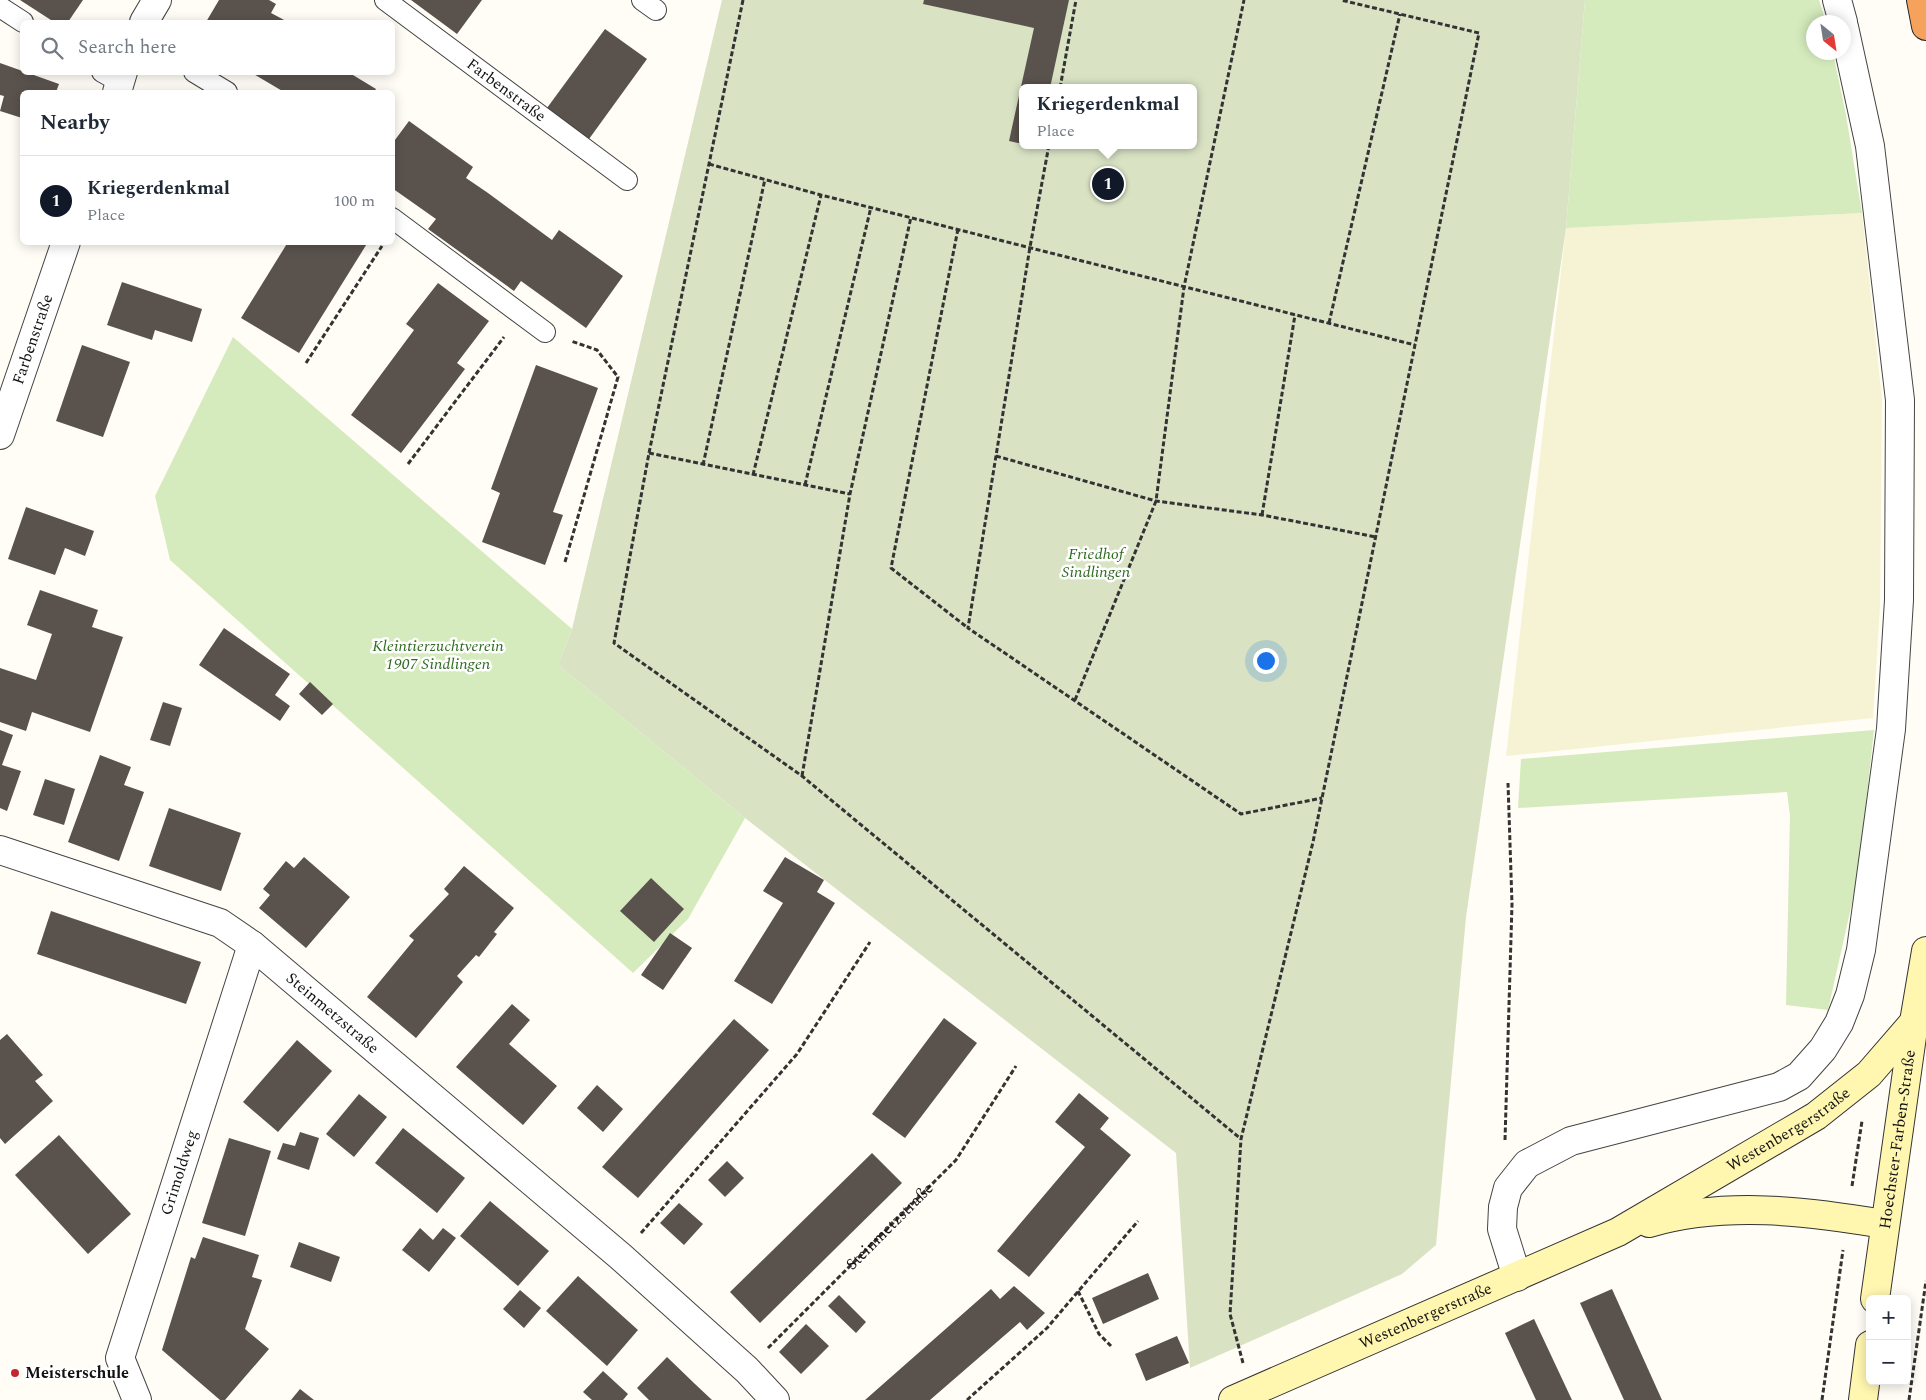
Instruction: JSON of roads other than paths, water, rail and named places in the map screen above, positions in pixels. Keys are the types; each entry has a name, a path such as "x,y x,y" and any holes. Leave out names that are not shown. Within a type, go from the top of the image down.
{"highway":[{"path":"1921,0 1926,26"}],"street":[{"path":"145,20 157,0"},
{"path":"1837,0 1840,15"},
{"path":"1517,1277 1502,1229 1503,1207 1508,1188 1527,1164 1571,1141 1779,1088 1799,1076 1823,1049 1839,1023 1850,995 1861,950 1892,729 1899,600 1900,400 1870,146 1851,59"},
{"name":"Farbenstraße","path":"0,435 65,245"},
{"name":"Steinmetzstraße","path":"0,850 220,923 252,945 620,1256 747,1370 775,1400"},
{"name":"Grimoldweg","path":"137,1400 120,1358 252,945"},
{"name":"Hoechster-Farben-Straße","path":"1875,1295 1884,1224 1926,952"},
{"name":"Westenbergerstraße","path":"1243,1396 1618,1232 1816,1116 1869,1074 1914,1022"},
{"name":"Westenbergerstraße","path":"1618,1232 1662,1219 1752,1208 1847,1218 1884,1224"},
{"path":"1863,1400 1866,1376"}],"lane":[{"name":"Farbenstraße","path":"385,0 627,180"},
{"path":"0,7 20,20"},
{"path":"199,75 224,90"},
{"path":"395,220 545,332"}],"place":[{"name":"Kriegerdenkmal","path":"1108,184"},
{"name":"Meisterschule","path":"15,1373"}],"park label":[{"name":"Friedhof Sindlingen","path":"1096,563"},
{"name":"Kleintierzuchtverein 1907 Sindlingen","path":"438,655"}]}
